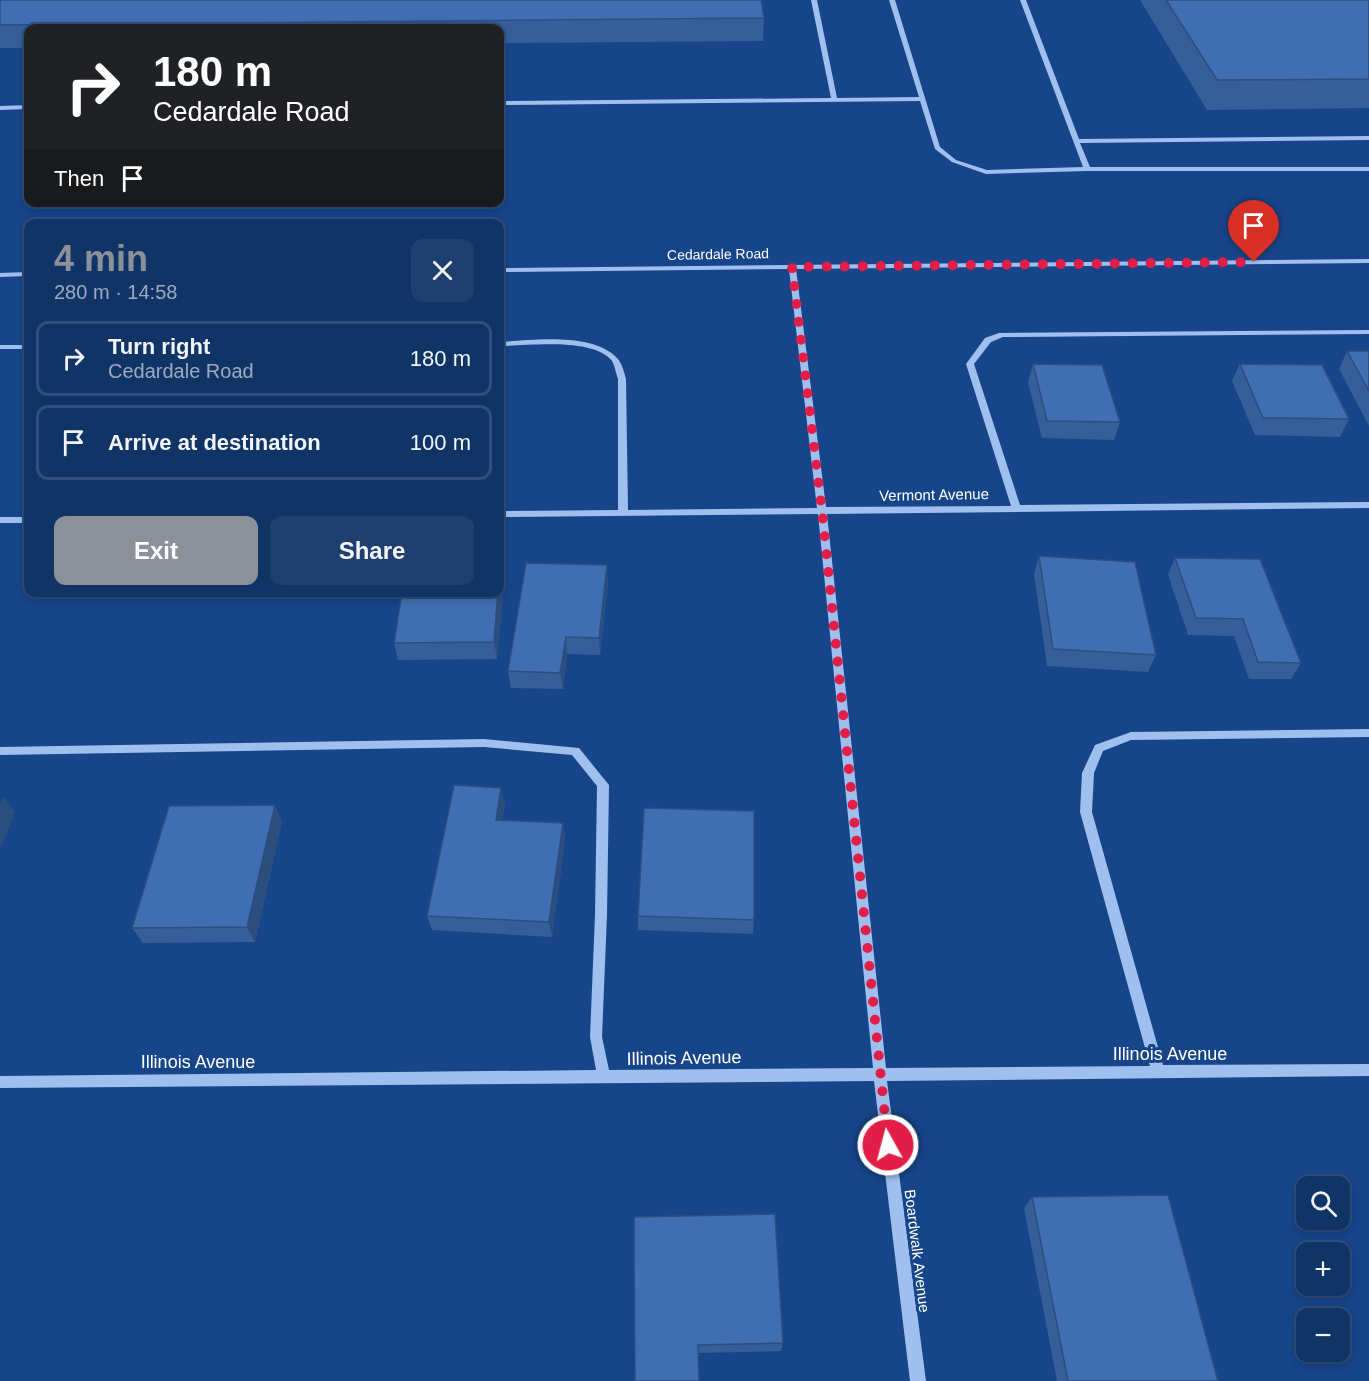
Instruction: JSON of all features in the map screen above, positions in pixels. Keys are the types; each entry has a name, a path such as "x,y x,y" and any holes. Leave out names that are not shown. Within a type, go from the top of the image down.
{"street":[{"path":"814,0 834,99"},
{"path":"892,0 937,148 954,161 986,172 1084,169 1369,169"},
{"path":"1023,0 1087,169 1084,169"},
{"path":"504,103 923,99"},
{"path":"0,108 24,107"},
{"path":"1077,141 1369,138"},
{"name":"Cedardale Road","path":"504,270 1369,261"},
{"name":"Boardwalk Avenue","path":"792,267 822,511 880,1074 918,1381"},
{"path":"0,275 24,274"},
{"path":"1017,509 970,364 988,340 1002,335 1369,332"},
{"path":"504,344 577,343 600,349 615,359 622,379 623,513"},
{"path":"0,347 24,347"},
{"name":"Vermont Avenue","path":"504,514 1369,505"},
{"path":"0,520 24,520"},
{"path":"1158,1072 1086,812 1088,773 1099,748 1131,736 1369,733"},
{"path":"0,751 484,743 575,751 603,786 596,1037 604,1077"},
{"name":"Illinois Avenue","path":"0,1082 1369,1070"}],"building":[{"path":"0,0 761,0 764,18 24,24 0,25"},
{"path":"1166,0 1369,0 1369,79 1217,80"},
{"path":"1347,351 1369,351 1369,391"},
{"path":"1033,364 1102,365 1120,422 1047,421"},
{"path":"1240,364 1322,365 1349,419 1263,418"},
{"path":"1039,556 1135,562 1156,655 1053,649"},
{"path":"1175,558 1260,559 1301,663 1258,662 1243,619 1196,618"},
{"path":"526,563 607,565 599,638 566,637 560,673 508,671"},
{"path":"401,597 498,597 494,642 394,643"},
{"path":"454,785 501,788 496,820 563,823 549,922 427,916"},
{"path":"275,805 247,927 132,928 169,806"},
{"path":"644,808 754,811 754,920 638,916"},
{"path":"1168,1195 1218,1381 1068,1381 1032,1197"},
{"path":"775,1214 783,1343 698,1345 699,1381 635,1381 634,1217"}],"route":[{"path":"888,1145 822,511 792,267 1254,262"}]}
